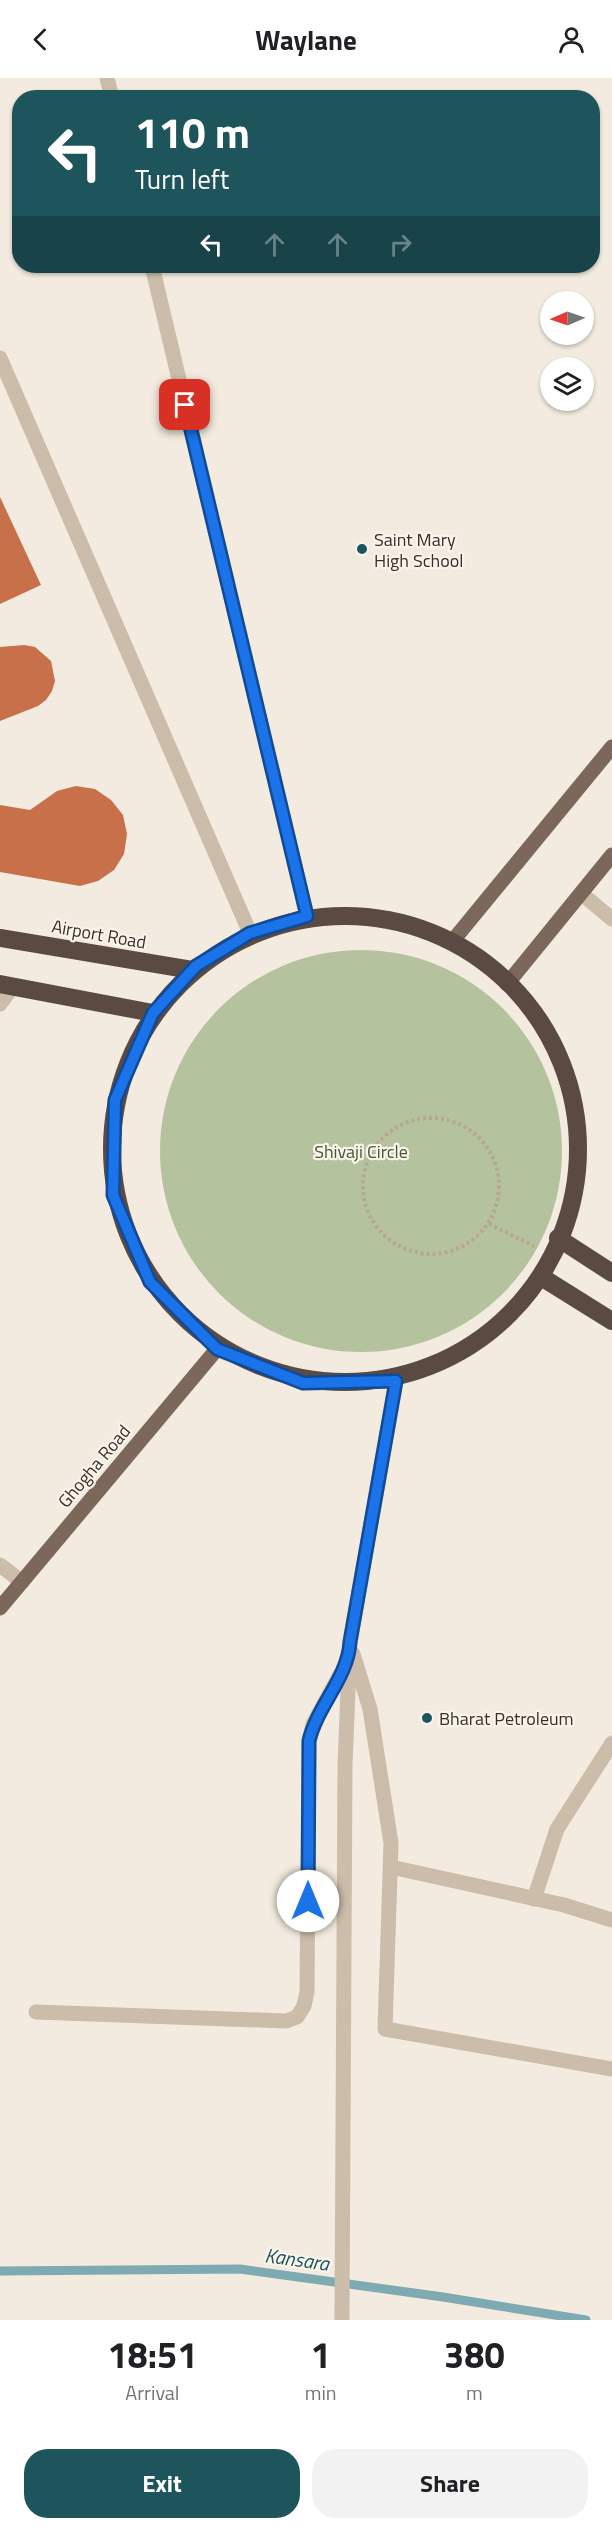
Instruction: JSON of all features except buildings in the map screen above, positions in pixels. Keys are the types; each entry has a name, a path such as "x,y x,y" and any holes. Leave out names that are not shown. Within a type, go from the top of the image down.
{"highway":[{"path":"307,916 398,919 480,957 543,1022 576,1105 576,1195 543,1278 480,1344 396,1381 303,1383 217,1349 150,1282 113,1195 115,1100 153,1013 192,970 250,933 307,916"},
{"name":"Airport Road","path":"0,938 192,970"},
{"path":"7,985 153,1013"},
{"path":"555,1246 612,1273"},
{"path":"543,1278 612,1321"}],"main road":[{"path":"451,943 612,747"},
{"path":"507,984 612,855"},
{"name":"Ghogha Road","path":"0,1608 217,1349"}],"street":[{"path":"154,273 307,916"},
{"path":"0,358 250,933"},
{"path":"582,894 612,919"},
{"path":"0,1004 7,985"},
{"path":"342,2320 345,1764 350,1650 396,1381"},
{"path":"0,1565 22,1582"},
{"path":"350,1650 370,1709 392,1843 385,2028 612,2069"},
{"path":"36,2012 286,2021 297,2017 304,2006 307,1992 309,1741 313,1724 350,1650"},
{"path":"534,1899 557,1829 612,1743"},
{"path":"391,1867 534,1899 612,1920"}],"path":[{"path":"444,1117 470,1128 489,1147 499,1172 499,1199 489,1224 470,1243 445,1254 418,1254 393,1243 374,1224 364,1199 363,1172 374,1147 393,1128 418,1118 444,1117"},
{"path":"489,1224 555,1246"}],"green space":[{"name":"Shivaji Circle","path":"361,950 400,954 438,966 472,984 503,1009 528,1040 546,1074 558,1112 562,1151 558,1190 546,1228 528,1262 503,1293 472,1318 438,1336 400,1348 361,1352 322,1348 284,1336 250,1318 219,1293 194,1262 176,1228 164,1190 160,1151 164,1112 176,1074 194,1040 219,1009 250,984 284,966 322,954"}],"waterway":[{"name":"Kansara","path":"0,2271 240,2269 443,2297 586,2320"}],"place":[{"name":"Saint Mary High School","path":"362,549"},
{"name":"Bharat Petroleum","path":"427,1718"}],"route":[{"path":"185,405 307,916 250,933 196,966 153,1013 115,1100 113,1195 150,1282 217,1349 303,1383 396,1381 349,1657 313,1724 309,1741 308,1901"}]}
